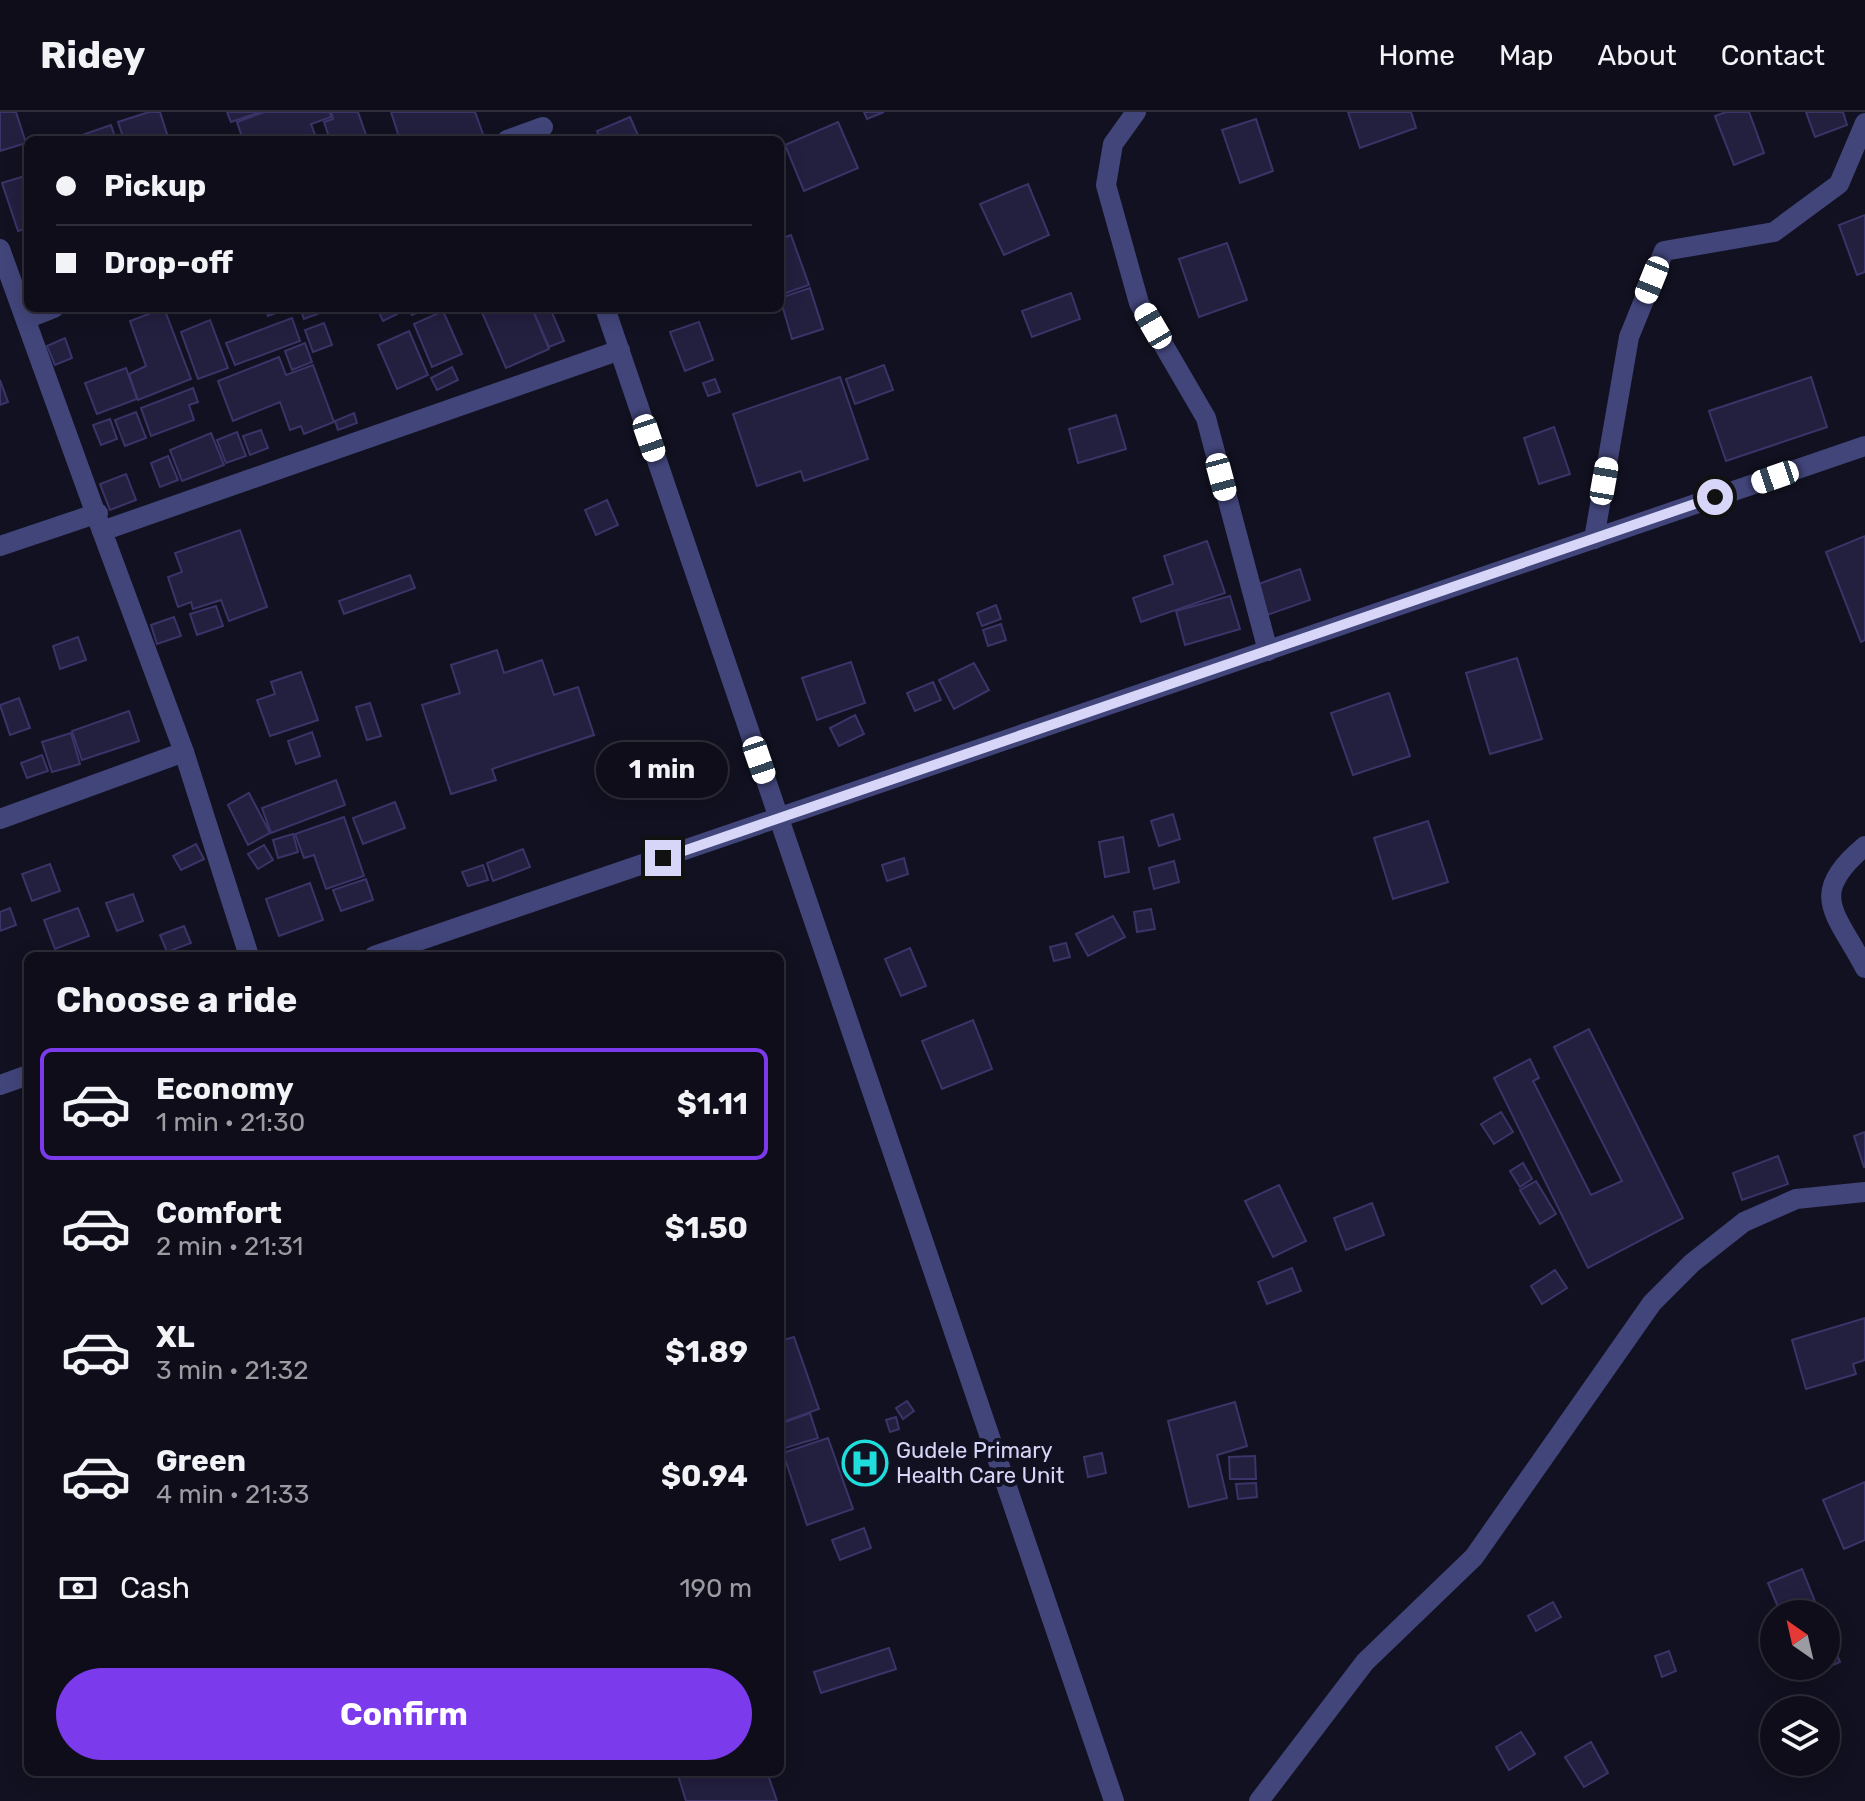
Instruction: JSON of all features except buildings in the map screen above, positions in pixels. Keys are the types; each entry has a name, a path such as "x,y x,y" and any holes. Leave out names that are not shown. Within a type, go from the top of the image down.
{"street":[{"path":"1136,112 1113,144 1106,185 1139,303 1206,418 1268,651"},
{"path":"1594,539 1629,337 1664,251 1774,232 1839,184 1865,123"},
{"path":"517,136 543,126"},
{"path":"0,249 184,752 248,952"},
{"path":"26,319 44,312"},
{"path":"606,312 1114,1801"},
{"path":"0,546 100,522 620,350"},
{"path":"386,952 1865,446"},
{"path":"0,819 184,752"},
{"path":"1865,846 1839,868 1831,881 1831,897 1865,968"},
{"path":"0,1085 24,1076"},
{"path":"1259,1801 1365,1662 1474,1557 1652,1303 1692,1263 1744,1222 1796,1199 1865,1192"}],"place":[{"name":"Gudele Primary Health Care Unit","path":"865,1463"}],"route":[{"path":"663,858 1715,497"}]}
